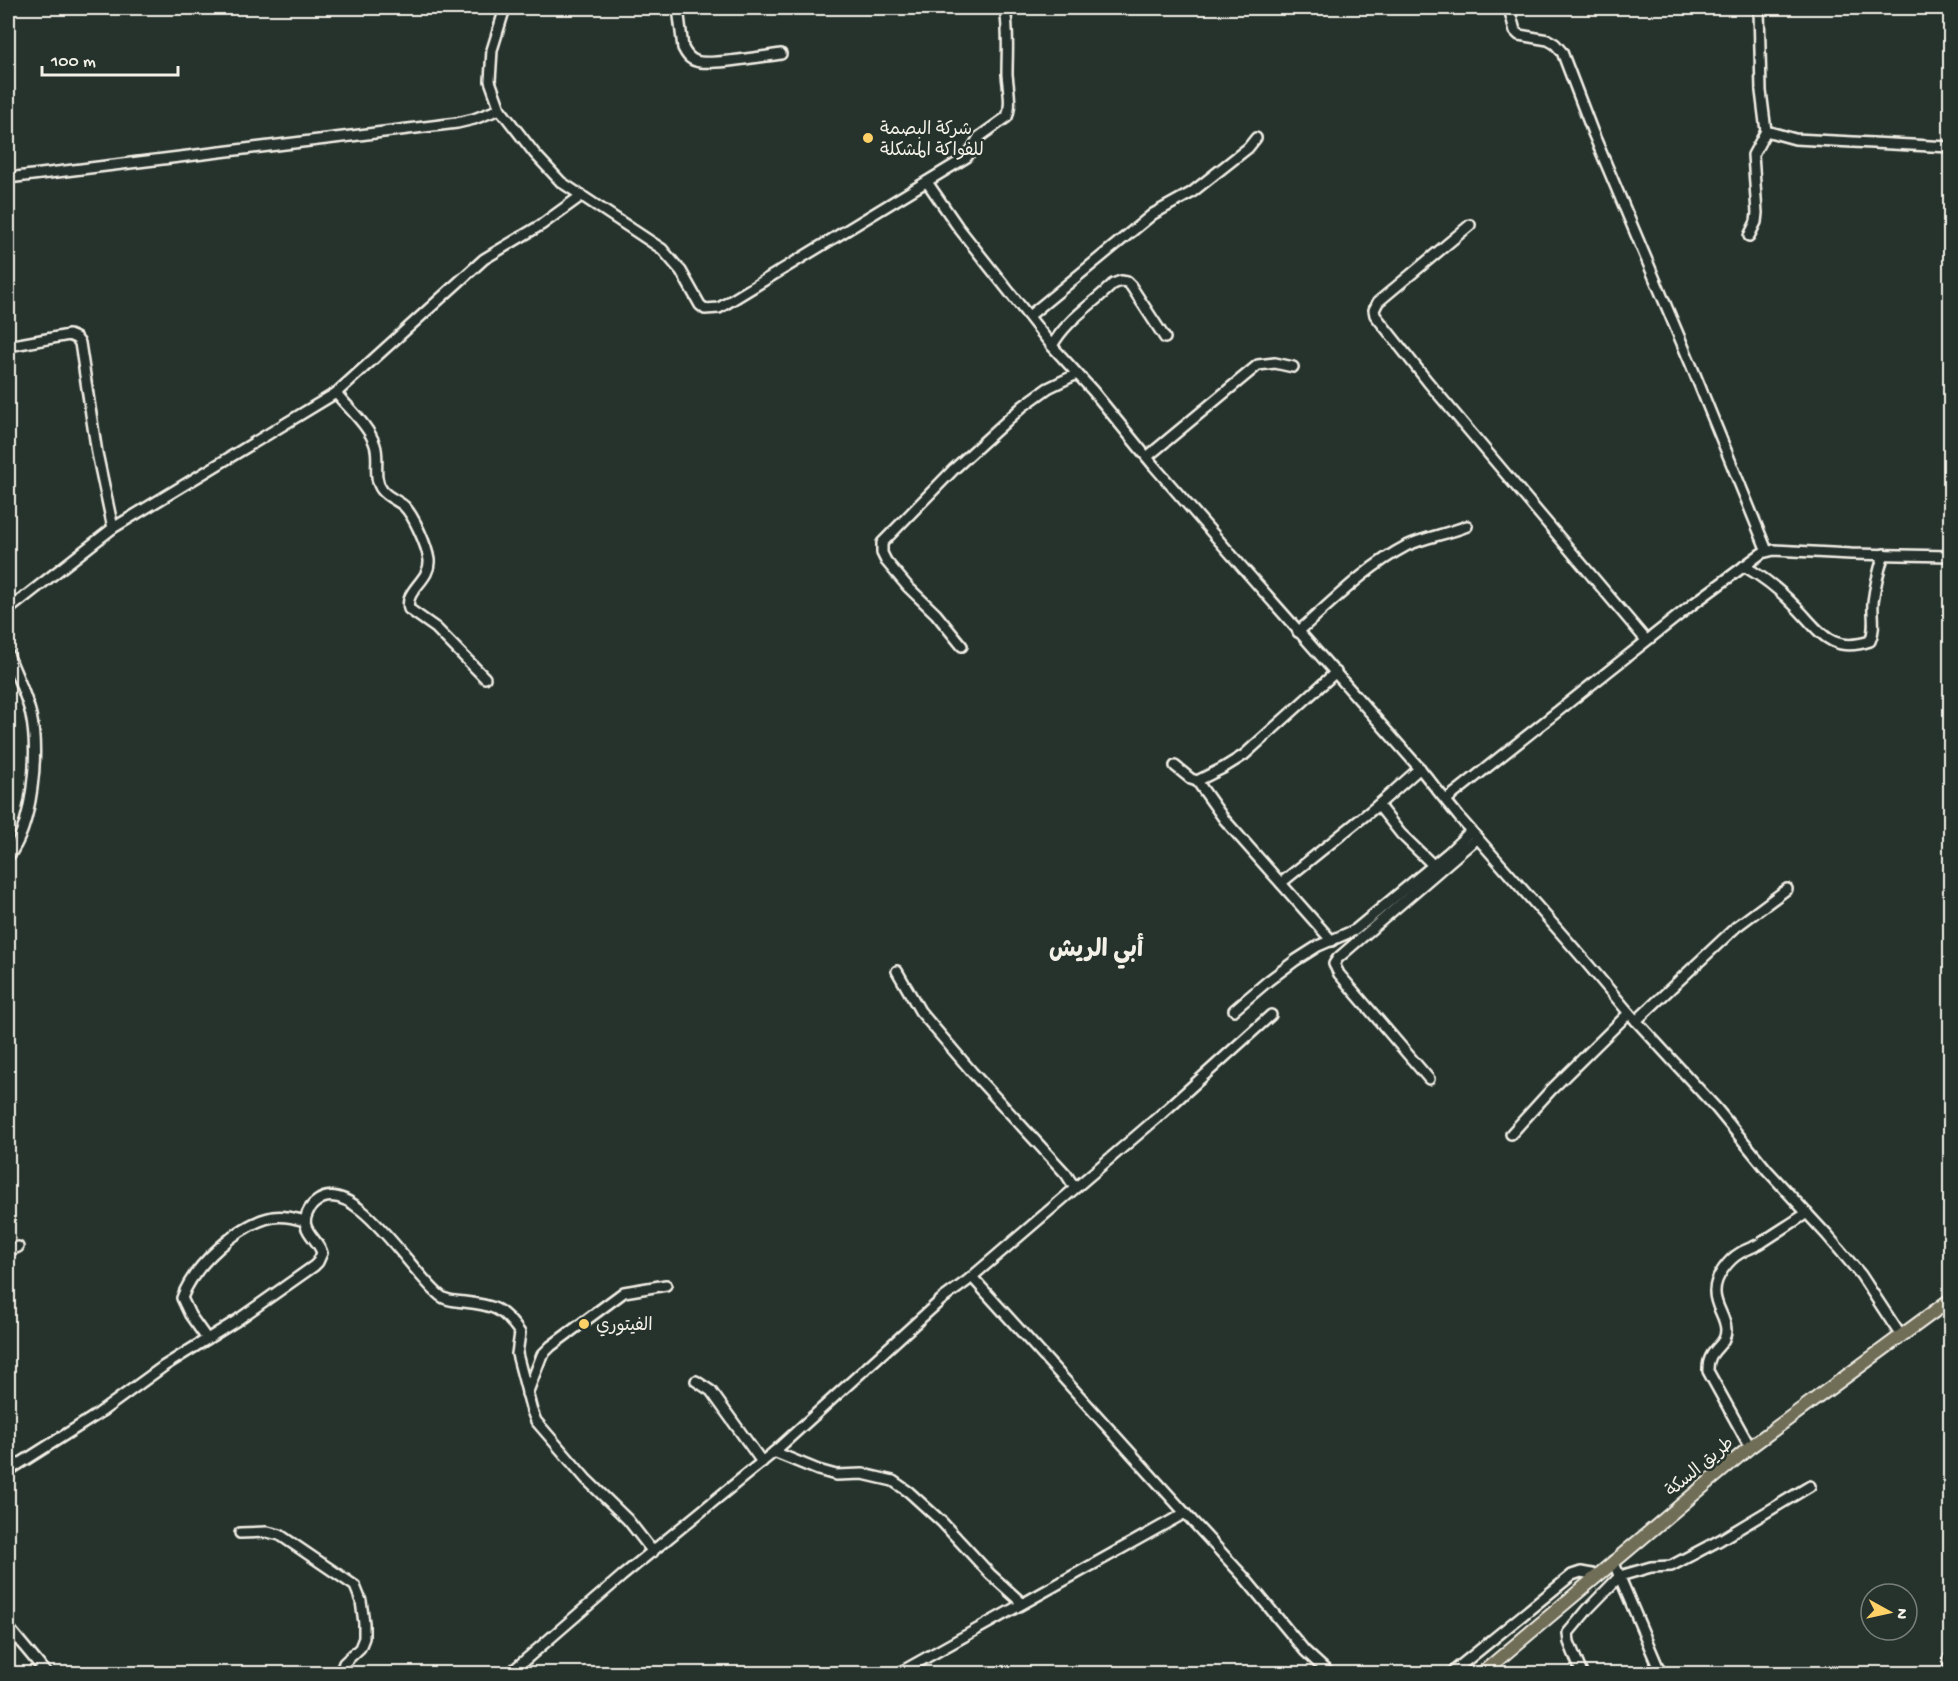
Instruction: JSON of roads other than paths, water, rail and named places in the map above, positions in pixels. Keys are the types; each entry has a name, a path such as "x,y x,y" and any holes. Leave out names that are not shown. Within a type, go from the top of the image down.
{"main road":[{"name":"طريق السكة","path":"1480,1674 1750,1447 1950,1300"}],"street":[{"path":"505,8 492,50 490,81 500,109 535,154 561,182 662,249 681,271 700,305 711,310 719,308 967,157 979,137 1007,117 1009,34 1005,8"},
{"path":"678,8 683,48 685,54 694,61 712,62 781,54"},
{"path":"1509,8 1515,31 1520,35 1548,40 1562,52 1593,133 1767,551"},
{"path":"1749,236 1756,222 1757,213 1753,155 1766,131 1761,91 1759,8"},
{"path":"8,178 457,123 500,109"},
{"path":"1766,131 1795,139 1950,147"},
{"path":"1029,316 1153,214 1191,193 1248,148 1256,138"},
{"path":"927,182 958,227 1052,346 1629,1013 1718,1110 1767,1170 1808,1213 1861,1275 1901,1336"},
{"path":"8,610 113,528 336,393 484,259 541,225 581,196"},
{"path":"1470,225 1378,302 1374,310 1375,315 1428,382 1646,640"},
{"path":"1052,346 1060,331 1070,321 1113,284 1120,281 1127,282 1131,286 1165,338"},
{"path":"8,346 69,335 76,338 80,344 97,453 113,528"},
{"path":"1147,457 1258,365 1275,363 1293,367"},
{"path":"962,645 886,561 882,554 882,543 954,469 1023,406 1048,388 1077,374"},
{"path":"336,393 370,434 377,453 377,478 381,489 410,513 421,537 429,561 427,574 409,598 409,609 436,628 485,678"},
{"path":"1299,632 1356,581 1408,545 1449,534 1467,526"},
{"path":"1446,800 1646,640 1767,551 1950,555"},
{"path":"1744,566 1770,583 1796,606 1819,634 1840,644 1864,644 1870,641 1874,633 1875,586 1884,554"},
{"path":"8,654 26,699 33,732 28,815 17,846 8,857"},
{"path":"1197,781 1244,755 1336,672"},
{"path":"1175,766 1197,781 1224,819 1332,941"},
{"path":"1281,883 1378,805 1419,768"},
{"path":"1378,805 1401,834 1433,865"},
{"path":"1234,1010 1296,960 1355,930 1474,834"},
{"path":"1429,1079 1339,974 1334,964 1474,834"},
{"path":"1636,1021 1736,927 1787,890"},
{"path":"897,971 920,1011 972,1072 1066,1174 1075,1188"},
{"path":"1511,1134 1594,1046 1629,1013"},
{"path":"509,1674 613,1583 774,1452 941,1300 1157,1118 1271,1015"},
{"path":"8,1471 98,1414 164,1366 236,1321 318,1262 322,1253 321,1248 307,1229 305,1221 308,1211 319,1200 331,1196 342,1197 372,1220 403,1257 444,1298 495,1307 504,1312 520,1333 517,1354 532,1412 548,1436 586,1479 628,1520 653,1552"},
{"path":"1750,1447 1708,1371 1709,1357 1722,1343 1726,1334 1726,1327 1715,1299 1715,1287 1721,1273 1740,1254 1754,1248 1808,1213"},
{"path":"207,1339 189,1315 182,1298 195,1275 208,1259 225,1243 258,1222 274,1217 293,1217 305,1221"},
{"path":"8,1251 18,1247"},
{"path":"972,1276 1243,1576 1299,1645 1330,1674"},
{"path":"527,1394 542,1355 551,1346 624,1292 666,1284"},
{"path":"696,1381 711,1391 762,1462"},
{"path":"774,1452 836,1475 863,1474 893,1481 909,1492 942,1522 990,1574 1022,1604"},
{"path":"1582,1674 1568,1634 1620,1576 1651,1567 1671,1566 1720,1540 1810,1486"},
{"path":"897,1674 1185,1513"},
{"path":"240,1533 267,1532 280,1535 355,1586 361,1601 364,1638 360,1648 344,1663 340,1674"},
{"path":"1613,1561 1660,1674"},
{"path":"1450,1674 1572,1575 1581,1572 1598,1575"},
{"path":"8,1627 47,1674"}],"place":[{"name":"شركة البصمة للفواكة المشكلة","path":"868,138"},
{"name":"الفيتوري","path":"584,1324"}],"district":[{"name":"أبي الريش","path":"1096,948"}]}
